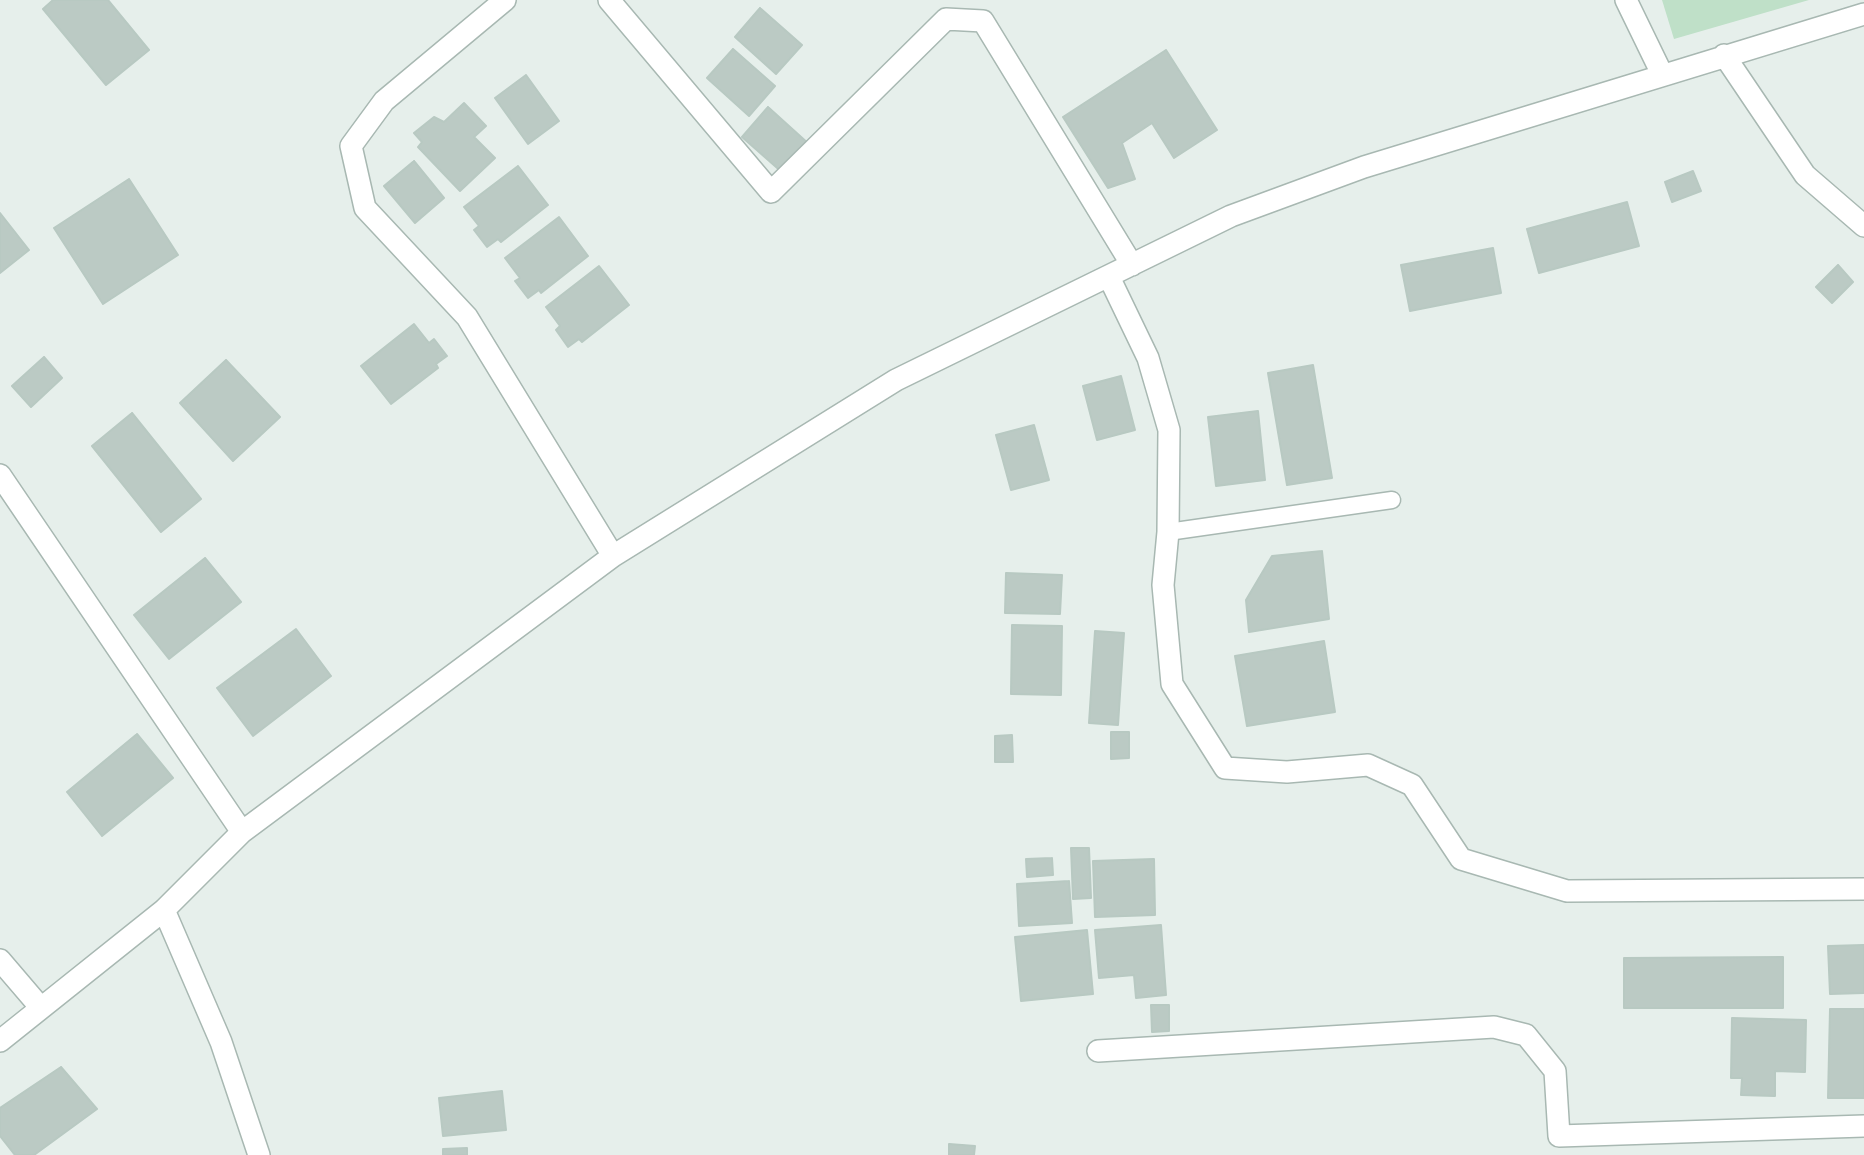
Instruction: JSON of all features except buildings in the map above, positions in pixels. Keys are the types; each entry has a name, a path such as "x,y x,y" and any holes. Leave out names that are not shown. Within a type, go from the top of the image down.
{"street":[{"path":"505,0 384,102 351,146 365,208 467,317 613,555"},
{"path":"609,0 771,192 946,19 983,21 1132,265"},
{"path":"1626,0 1662,74"},
{"path":"0,1041 164,910 242,832 613,555 896,380 1231,216 1364,167 1864,14"},
{"path":"1724,55 1805,175 1864,226"},
{"path":"1109,277 1148,358 1169,430 1168,532 1163,585 1171,684 1226,768 1287,772 1368,765 1412,785 1461,859 1567,891 1864,889"},
{"path":"0,475 242,832"},
{"path":"164,910 221,1042 259,1155"},
{"path":"0,960 41,1008"},
{"path":"1098,1051 1494,1027 1526,1035 1555,1071 1559,1136 1864,1126"}],"lane":[{"path":"1168,532 1392,500"}],"green space":[{"path":"1662,0 1809,0 1674,39"}]}
